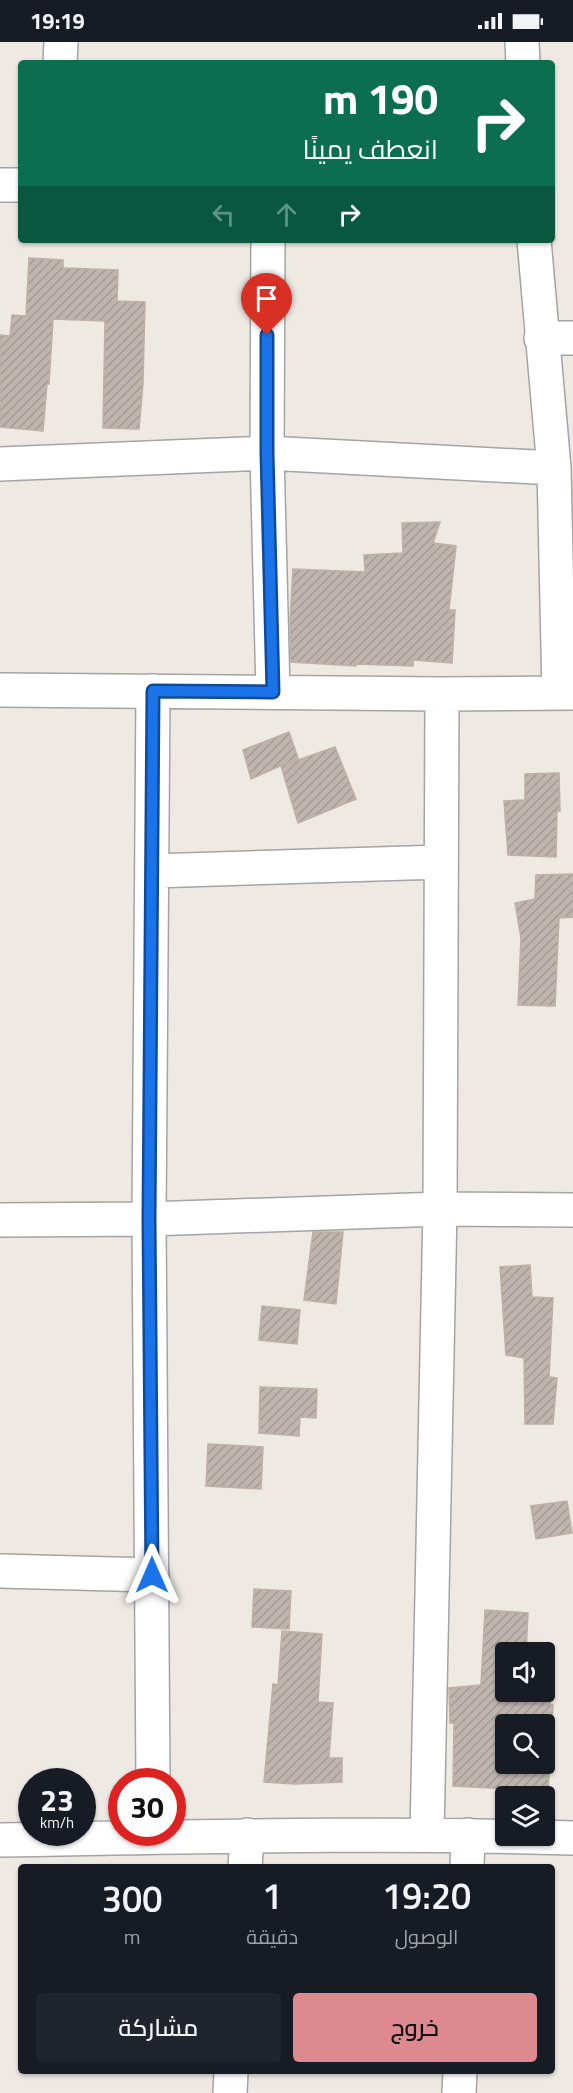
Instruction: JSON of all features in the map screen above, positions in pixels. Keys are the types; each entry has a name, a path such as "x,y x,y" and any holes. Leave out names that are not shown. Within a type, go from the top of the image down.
{"street":[{"path":"60,60 61,42"},
{"path":"522,42 523,60"},
{"path":"0,185 18,185"},
{"path":"268,243 267,453 273,692"},
{"path":"0,690 566,693 554,468 534,243"},
{"path":"541,338 573,338"},
{"path":"0,464 267,453 554,468"},
{"path":"153,691 149,1219 153,1768"},
{"path":"427,1835 440,1209 442,694"},
{"path":"152,871 441,862"},
{"path":"0,1220 149,1219 440,1209 573,1210"},
{"path":"0,1571 152,1575"},
{"path":"186,1835 468,1835 573,1838"},
{"path":"244,1864 247,1835"},
{"path":"466,1864 468,1835"},
{"path":"0,1839 108,1836"},
{"path":"230,2093 231,2074"},
{"path":"459,2093 460,2074"}],"building":[{"path":"29,258 63,260 63,268 118,270 117,301 145,302 143,383 139,429 103,428 105,321 53,319 43,431 0,427 0,335 10,336 12,315 26,316"},
{"path":"440,522 433,543 456,546 449,610 455,610 452,663 413,660 413,666 356,664 356,666 291,662 290,621 293,569 365,572 364,555 403,553 402,523"},
{"path":"289,732 298,758 251,779 243,750"},
{"path":"335,747 356,799 298,823 281,766"},
{"path":"559,773 560,811 557,811 556,857 508,855 504,801 525,800 525,774"},
{"path":"573,874 573,917 559,918 555,1006 518,1005 521,938 515,903 535,899 536,875"},
{"path":"313,1232 343,1232 336,1304 304,1300"},
{"path":"530,1265 532,1297 553,1298 549,1377 557,1378 553,1424 525,1424 524,1358 506,1355 500,1267"},
{"path":"262,1306 300,1310 297,1344 259,1340"},
{"path":"260,1387 317,1389 316,1418 300,1417 299,1436 259,1433"},
{"path":"208,1444 263,1447 261,1489 206,1486"},
{"path":"567,1501 572,1533 536,1539 531,1506"},
{"path":"254,1589 291,1591 289,1629 252,1627"},
{"path":"485,1610 528,1613 527,1642 495,1642 495,1702 550,1702 550,1705 553,1705 552,1714 495,1714 495,1774 549,1774 548,1786 495,1786 495,1788 453,1786 454,1723 450,1723 449,1688 481,1685"},
{"path":"282,1631 322,1634 318,1702 333,1703 329,1758 342,1758 342,1782 295,1784 264,1782 273,1684 278,1685"}],"route":[{"path":"152,1575 149,1219 153,691 273,692 267,453 267,335"}]}
